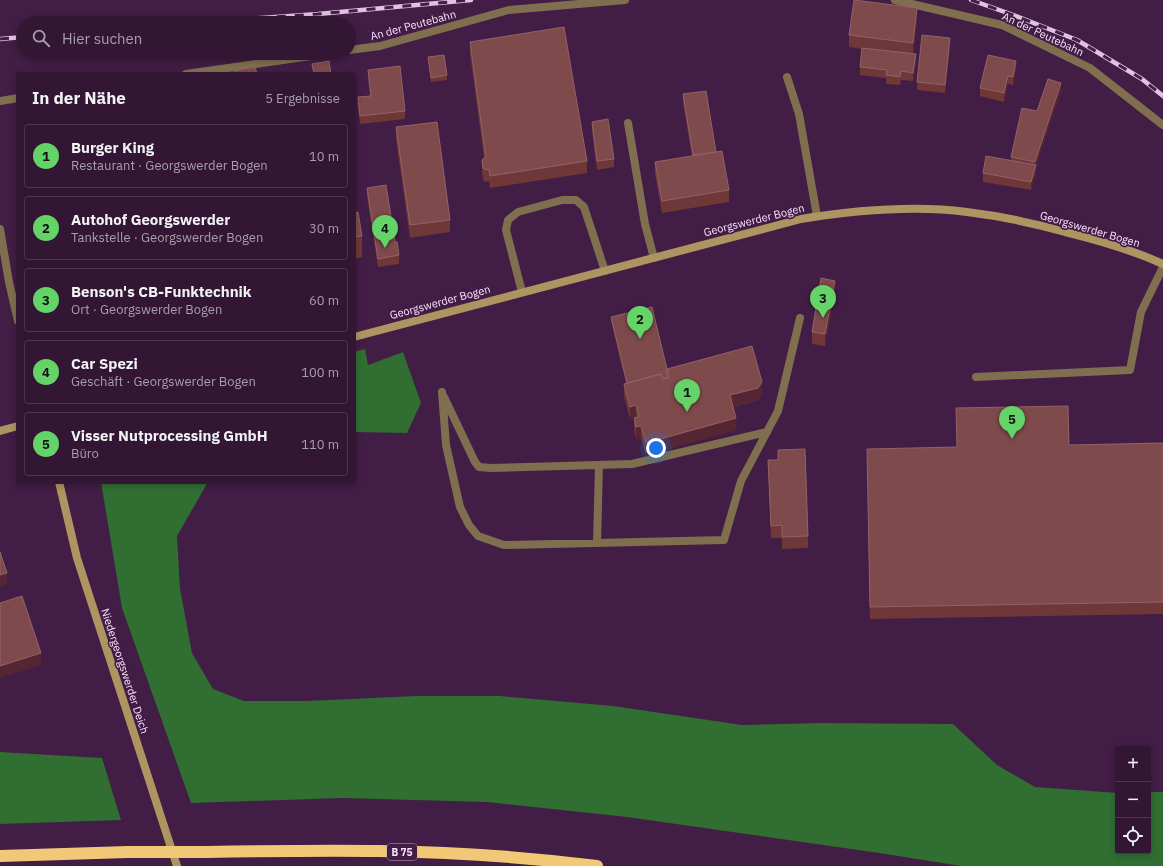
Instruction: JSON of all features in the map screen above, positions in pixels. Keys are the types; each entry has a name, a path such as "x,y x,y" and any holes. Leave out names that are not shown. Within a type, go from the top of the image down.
{"highway":[{"name":"B 75","path":"0,856 128,852 380,851 436,853 554,861 597,866"}],"street":[{"name":"An der Peutebahn","path":"356,49 380,46 509,10 625,0"},
{"name":"An der Peutebahn","path":"895,0 1002,25 1090,68 1163,125"},
{"path":"200,72 283,60"},
{"path":"787,77 799,114 817,216"},
{"path":"0,101 16,98"},
{"path":"628,123 645,224 654,258"},
{"path":"522,292 506,230 508,220 518,212 562,200 576,200 584,207 605,271"},
{"name":"Georgswerder Bogen","path":"356,336 801,219 837,213 918,209 966,212 1022,221 1090,238 1150,258 1163,265"},
{"path":"0,229 16,312"},
{"path":"976,377 1130,370 1141,312 1163,265"},
{"path":"768,432 632,464 491,468 479,467 475,462 442,392 446,445 460,507 469,525 478,536 504,545 724,540 741,481 768,432 778,411 800,318"},
{"path":"0,431 16,427"},
{"path":"597,543 599,465"},
{"name":"Niedergeorgswerder Deich","path":"58,484 77,558 177,866"}],"green space":[{"path":"365,349 368,365 403,352 421,403 407,433 356,432 356,351"},
{"path":"101,484 207,484 177,536 180,589 192,653 213,689 244,701 306,701 417,696 500,696 613,706 742,725 819,723 953,724 997,765 1035,787 1115,793 1115,854 1151,854 1151,792 1163,792 1163,866 961,866 627,817 487,802 341,798 191,803 122,608"},
{"path":"0,752 102,758 121,820 0,824"}],"building":[{"path":"854,0 917,8 913,43 849,35"},
{"path":"564,27 587,161 490,176 489,169 486,170 483,168 482,160 486,158 470,42"},
{"path":"922,35 950,38 945,85 917,82"},
{"path":"862,48 916,54 913,73 901,71 900,77 886,75 887,70 860,67"},
{"path":"444,55 447,75 431,78 428,57"},
{"path":"988,55 1016,61 1013,77 1008,76 1004,93 980,88"},
{"path":"329,61 331,72 314,72 312,64"},
{"path":"400,66 405,111 360,116 358,97 371,96 368,70"},
{"path":"255,67 256,72 234,72"},
{"path":"1048,79 1061,83 1035,162 1011,157 1022,108 1037,111"},
{"path":"706,91 716,152 693,155 683,94"},
{"path":"608,119 614,159 597,161 592,122"},
{"path":"437,122 450,220 410,225 396,127"},
{"path":"722,151 729,190 662,201 655,162"},
{"path":"986,156 1036,165 1031,182 983,173"},
{"path":"386,185 395,242 397,242 399,255 378,259 367,188"},
{"path":"356,212 358,212 362,236 356,237"},
{"path":"821,278 835,281 825,334 812,332"},
{"path":"652,307 667,369 667,378 663,379 661,374 627,383 611,317"},
{"path":"752,346 762,382 758,388 730,395 736,418 646,443 641,426 636,427 634,418 639,417 636,405 630,407 624,384 661,374 663,379 669,377 667,369"},
{"path":"1068,406 1069,445 1163,443 1163,602 870,607 867,449 957,447 956,408"},
{"path":"805,449 808,536 782,537 782,525 771,526 768,460 778,460 778,450"},
{"path":"0,552 7,573 0,575"},
{"path":"22,596 41,653 0,666 0,603"}],"railway":[{"path":"289,16 471,0"},
{"path":"971,0 1077,40 1142,79 1163,96"},
{"path":"0,39 16,38"}],"place":[{"name":"Car Spezi","path":"385,248"},
{"name":"Benson's CB-Funktechnik","path":"823,318"},
{"name":"Autohof Georgswerder","path":"640,339"},
{"name":"Burger King","path":"687,412"},
{"name":"Visser Nutprocessing GmbH","path":"1012,439"}]}
